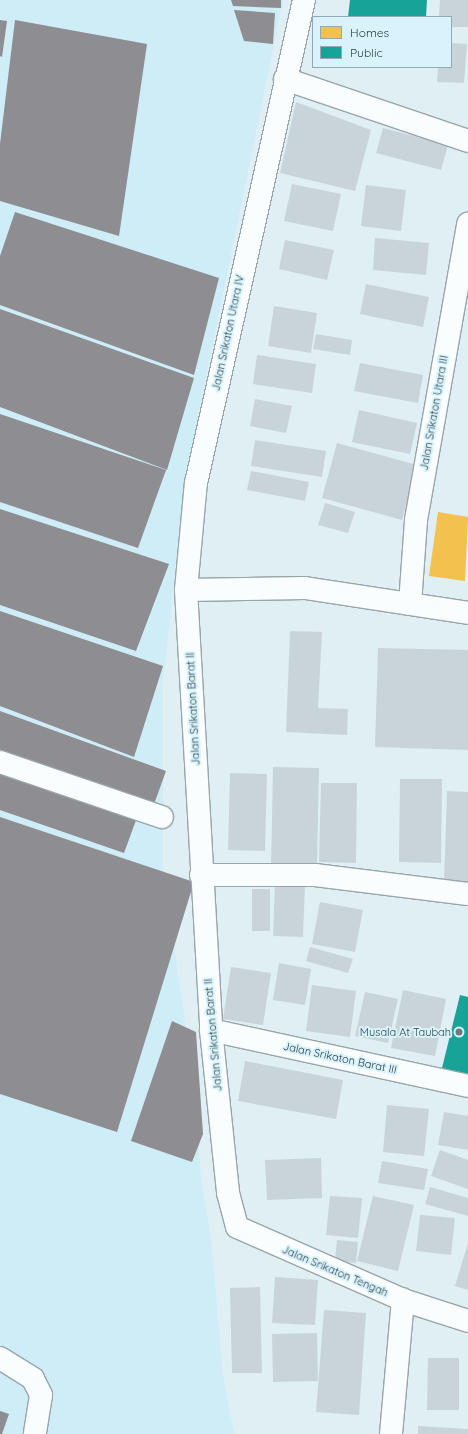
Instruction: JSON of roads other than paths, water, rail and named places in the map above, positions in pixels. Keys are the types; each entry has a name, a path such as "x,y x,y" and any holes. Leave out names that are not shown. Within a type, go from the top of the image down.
{"street":[{"name":"Jalan Srikaton Utara IV","path":"186,590 196,482 285,79 304,0"},
{"path":"285,79 468,141"},
{"name":"Jalan Srikaton Utara III","path":"410,604 416,520 468,224"},
{"path":"186,590 305,588 468,613"},
{"name":"Jalan Srikaton Barat II","path":"186,590 211,1030 228,1194"},
{"path":"0,762 162,817"},
{"path":"201,875 315,875 468,894"},
{"name":"Jalan Srikaton Barat III","path":"211,1030 468,1086"},
{"name":"Jalan Srikaton Tengah","path":"228,1194 237,1227 403,1300 468,1321"},
{"path":"391,1434 403,1300"},
{"path":"0,1358 33,1379 40,1395 35,1434"}],"place":[{"name":"Musala At Taubah","path":"459,1032"}]}
